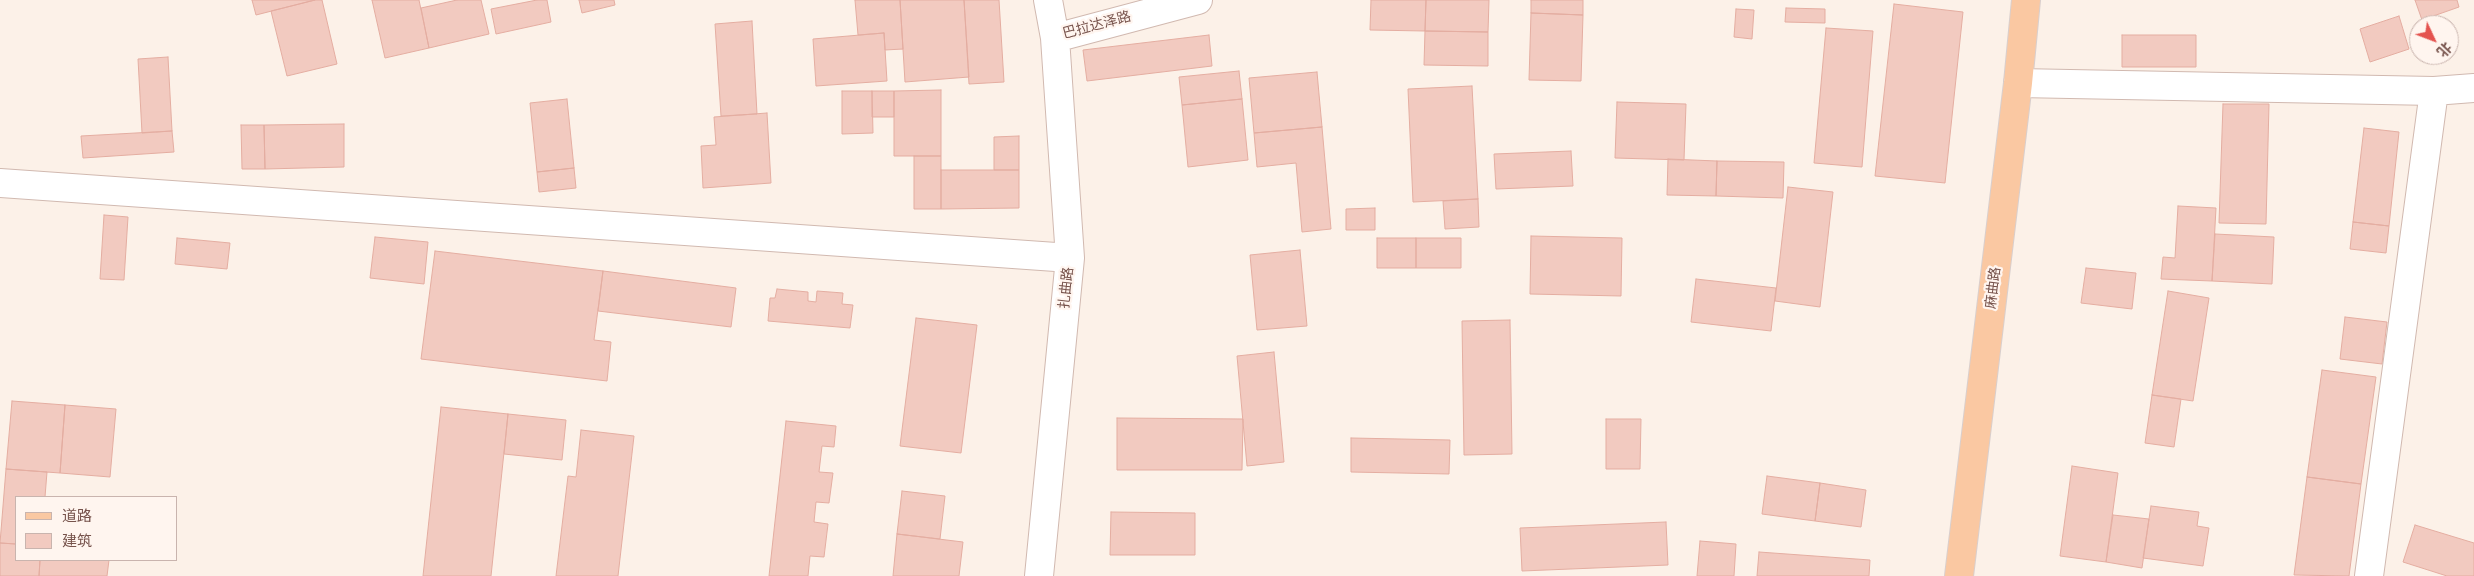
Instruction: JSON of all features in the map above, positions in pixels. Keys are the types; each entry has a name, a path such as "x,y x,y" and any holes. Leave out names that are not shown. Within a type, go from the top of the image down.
{"main road":[{"name":"麻曲路","path":"1959,576 2018,83 2026,0"}],"street":[{"name":"扎曲路","path":"1039,576 1070,258 1055,38 1048,0"},
{"name":"巴拉达泽路","path":"1055,38 1198,0"},
{"path":"2018,83 2434,92 2474,88"},
{"path":"2369,576 2434,92"},
{"path":"0,183 1070,258"}],"building":[{"path":"252,0 315,0 256,15"},
{"path":"322,0 337,64 287,76 271,11"},
{"path":"372,0 419,0 429,48 385,58"},
{"path":"457,0 481,0 489,34 429,48 421,8"},
{"path":"537,0 547,0 551,22 496,34 491,9"},
{"path":"579,0 614,0 615,5 582,13"},
{"path":"855,0 900,0 903,49 885,50 884,33 858,35"},
{"path":"900,0 964,0 969,77 905,82"},
{"path":"964,0 999,0 1004,82 969,84"},
{"path":"1371,0 1426,0 1425,31 1370,30"},
{"path":"1426,0 1489,0 1488,32 1425,31"},
{"path":"1531,0 1583,0 1583,15 1531,13"},
{"path":"2415,0 2457,0 2459,7 2436,15 2420,15"},
{"path":"1894,4 1963,12 1945,183 1875,176"},
{"path":"1786,8 1825,9 1825,23 1785,22"},
{"path":"1736,9 1754,10 1752,39 1734,37"},
{"path":"1531,13 1583,15 1581,81 1529,80"},
{"path":"2399,16 2409,49 2370,62 2360,29"},
{"path":"752,21 757,114 721,116 715,24"},
{"path":"1826,28 1873,31 1862,167 1814,163"},
{"path":"1425,31 1488,32 1488,66 1424,65"},
{"path":"884,33 887,81 816,86 813,39"},
{"path":"1209,35 1212,66 1087,81 1083,50"},
{"path":"2122,35 2196,35 2196,67 2122,67"},
{"path":"168,57 172,131 142,133 138,59"},
{"path":"1239,71 1242,99 1182,105 1179,77"},
{"path":"1317,72 1322,127 1254,133 1249,78"},
{"path":"1472,86 1478,199 1413,202 1408,89"},
{"path":"941,90 941,156 894,156 894,91"},
{"path":"842,91 872,91 873,133 842,134"},
{"path":"872,91 894,91 894,117 872,117"},
{"path":"567,99 574,168 537,172 530,103"},
{"path":"1242,99 1248,160 1188,167 1182,105"},
{"path":"1617,102 1686,104 1684,160 1615,158"},
{"path":"2223,104 2269,104 2266,224 2219,223"},
{"path":"767,113 771,183 703,188 701,146 716,145 714,117"},
{"path":"344,124 344,167 265,169 264,125"},
{"path":"241,125 264,125 265,169 242,169"},
{"path":"1322,127 1331,229 1302,232 1296,163 1257,167 1254,133"},
{"path":"2364,128 2399,132 2389,226 2353,222"},
{"path":"172,131 174,152 83,158 81,136"},
{"path":"1019,136 1019,170 994,170 994,137"},
{"path":"1571,151 1573,186 1496,189 1494,154"},
{"path":"914,156 941,156 941,209 914,209"},
{"path":"1668,159 1717,161 1716,196 1667,195"},
{"path":"1717,161 1784,162 1783,198 1716,196"},
{"path":"574,168 576,188 539,192 537,172"},
{"path":"941,170 1019,170 1019,208 941,209"},
{"path":"1788,187 1833,192 1820,307 1775,301"},
{"path":"1478,199 1479,227 1445,229 1443,201"},
{"path":"2178,206 2216,208 2212,281 2161,279 2163,257 2175,258"},
{"path":"1375,208 1375,230 1346,230 1346,209"},
{"path":"104,215 128,217 124,280 100,279"},
{"path":"2353,222 2389,226 2386,253 2350,249"},
{"path":"2215,234 2274,237 2272,284 2212,281"},
{"path":"1531,236 1622,238 1621,296 1530,294"},
{"path":"375,237 428,242 424,284 370,278"},
{"path":"177,238 230,243 227,269 175,264"},
{"path":"1377,238 1416,238 1416,268 1377,268"},
{"path":"1416,238 1461,238 1461,268 1416,268"},
{"path":"1300,250 1307,326 1257,330 1250,255"},
{"path":"435,251 603,271 594,340 611,342 607,381 421,359"},
{"path":"2086,268 2136,273 2132,309 2081,303"},
{"path":"603,271 736,288 731,327 598,311"},
{"path":"1696,279 1776,288 1771,331 1691,322"},
{"path":"777,289 808,292 808,301 816,302 817,291 843,293 842,304 853,305 850,328 768,321 770,298 775,298"},
{"path":"2168,291 2209,298 2193,401 2152,395"},
{"path":"2345,317 2387,322 2382,364 2340,359"},
{"path":"916,318 977,325 961,453 900,446"},
{"path":"1510,320 1512,454 1464,455 1462,321"},
{"path":"1274,352 1284,462 1247,466 1237,356"},
{"path":"2322,370 2376,377 2361,484 2307,477"},
{"path":"2152,395 2181,399 2174,447 2145,443"},
{"path":"12,401 65,405 60,473 6,469"},
{"path":"65,405 116,409 110,477 60,473"},
{"path":"441,407 508,414 491,576 423,576"},
{"path":"508,414 566,420 562,460 504,454"},
{"path":"1117,418 1243,419 1242,470 1117,470"},
{"path":"1606,419 1641,419 1640,469 1606,469"},
{"path":"786,421 836,426 834,447 822,446 819,472 833,473 829,503 816,502 814,522 828,524 824,557 810,556 808,576 769,576"},
{"path":"581,430 634,436 618,576 556,576 568,476 576,477"},
{"path":"1351,438 1450,440 1449,474 1351,472"},
{"path":"2072,466 2118,473 2106,562 2060,556"},
{"path":"6,469 47,472 45,496 15,496 15,544 0,543"},
{"path":"1767,476 1820,483 1815,521 1762,514"},
{"path":"2307,477 2361,484 2349,576 2294,575"},
{"path":"1820,483 1866,490 1861,527 1815,521"},
{"path":"902,491 945,496 940,539 897,534"},
{"path":"2151,506 2199,512 2197,526 2209,528 2203,566 2143,558"},
{"path":"1111,512 1195,513 1195,555 1110,555"},
{"path":"2113,515 2149,519 2142,568 2106,562"},
{"path":"1666,522 1668,565 1522,571 1520,528"},
{"path":"2415,525 2474,543 2474,576 2447,576 2403,562"},
{"path":"897,534 963,542 959,576 893,576"},
{"path":"1700,541 1736,544 1734,576 1697,576"},
{"path":"0,543 15,544 15,561 40,561 39,576 0,576"},
{"path":"1759,552 1870,560 1869,576 1757,576"},
{"path":"40,561 109,561 107,576 39,576"}]}
